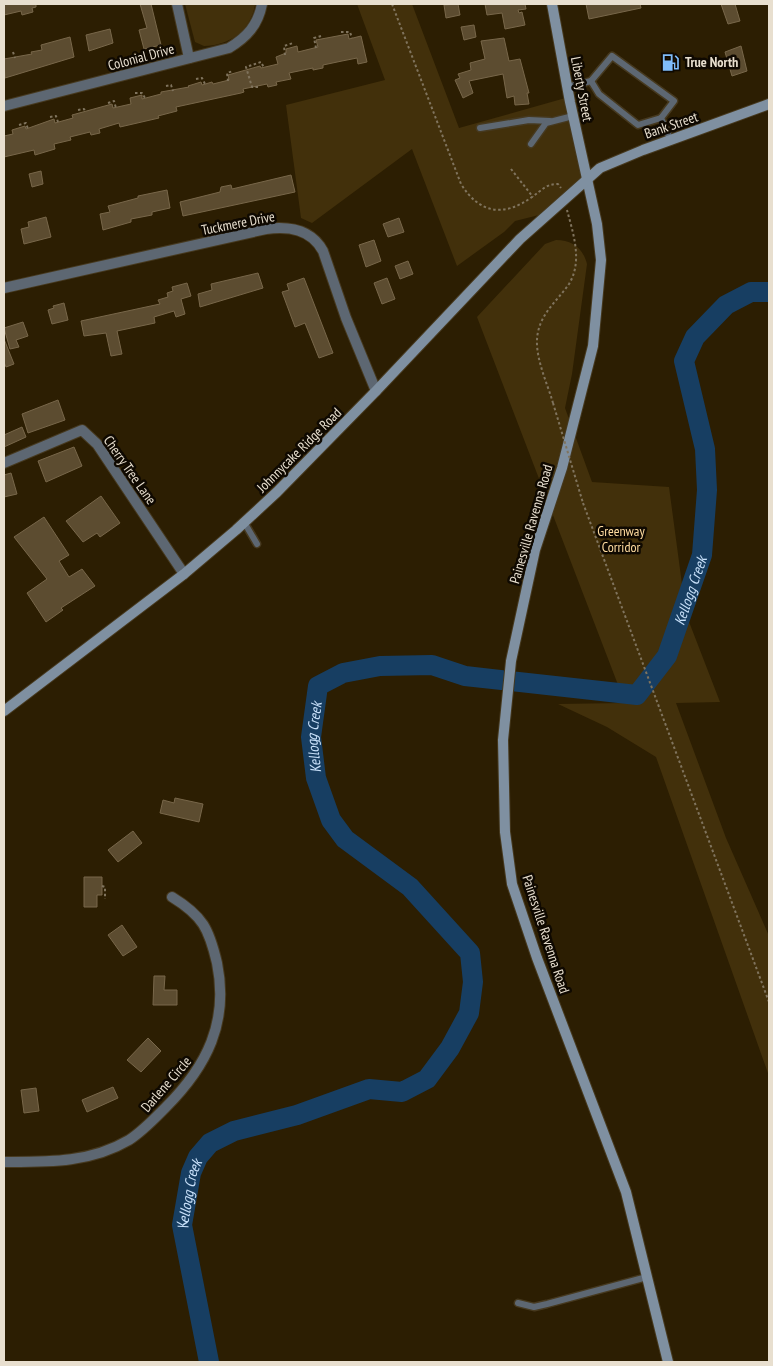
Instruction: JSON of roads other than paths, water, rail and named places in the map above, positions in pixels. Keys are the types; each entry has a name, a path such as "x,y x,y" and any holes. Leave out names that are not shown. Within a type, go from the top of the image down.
{"street":[{"path":"176,4 189,58"},
{"name":"Colonial Drive","path":"4,106 228,48 243,39 260,18 262,4"},
{"name":"Liberty Street","path":"552,4 587,180"},
{"name":"Bank Street","path":"587,180 600,168 769,104"},
{"name":"Johnnycake Ridge Road","path":"4,711 184,574 277,492 376,391 490,270 565,198 587,180"},
{"name":"Painesville Ravenna Road","path":"587,180 598,224 601,260 593,346 562,468 535,550 511,661 503,740 505,832 512,884 537,958 624,1184 668,1362"},
{"name":"Tuckmere Drive","path":"4,288 266,229 296,229 318,242 323,251 346,318 376,391"},
{"name":"Cherry Tree Lane","path":"4,463 82,430 97,444 184,574"},
{"name":"Darlene Circle","path":"4,1162 76,1160 117,1146 130,1139 155,1118 190,1082 202,1064 217,1027 220,997 218,970 209,936 203,922 192,910 172,897"}],"lane":[{"path":"568,87 592,80 612,56 674,101 661,118 638,125 598,94 592,80"},
{"path":"480,128 529,120 550,121 573,116"},
{"path":"661,118 671,141"},
{"path":"531,144 542,127 550,121"},
{"path":"244,522 257,544"},
{"path":"518,1303 534,1307 647,1277"}],"waterway":[{"name":"Kellogg Creek","path":"209,1362 182,1225 191,1173 198,1157 210,1143 234,1131 297,1115 369,1089 402,1092 427,1079 450,1048 469,1013 473,982 470,953 410,887 345,839 331,820 316,778 311,737 318,686 343,673 380,666 432,665 465,676 637,695 667,656 702,555 707,490 705,449 684,361 695,337 726,305 751,292 769,292"}],"place":[{"name":"True North","path":"671,62"}],"park label":[{"name":"Greenway Corridor","path":"621,540"}]}
